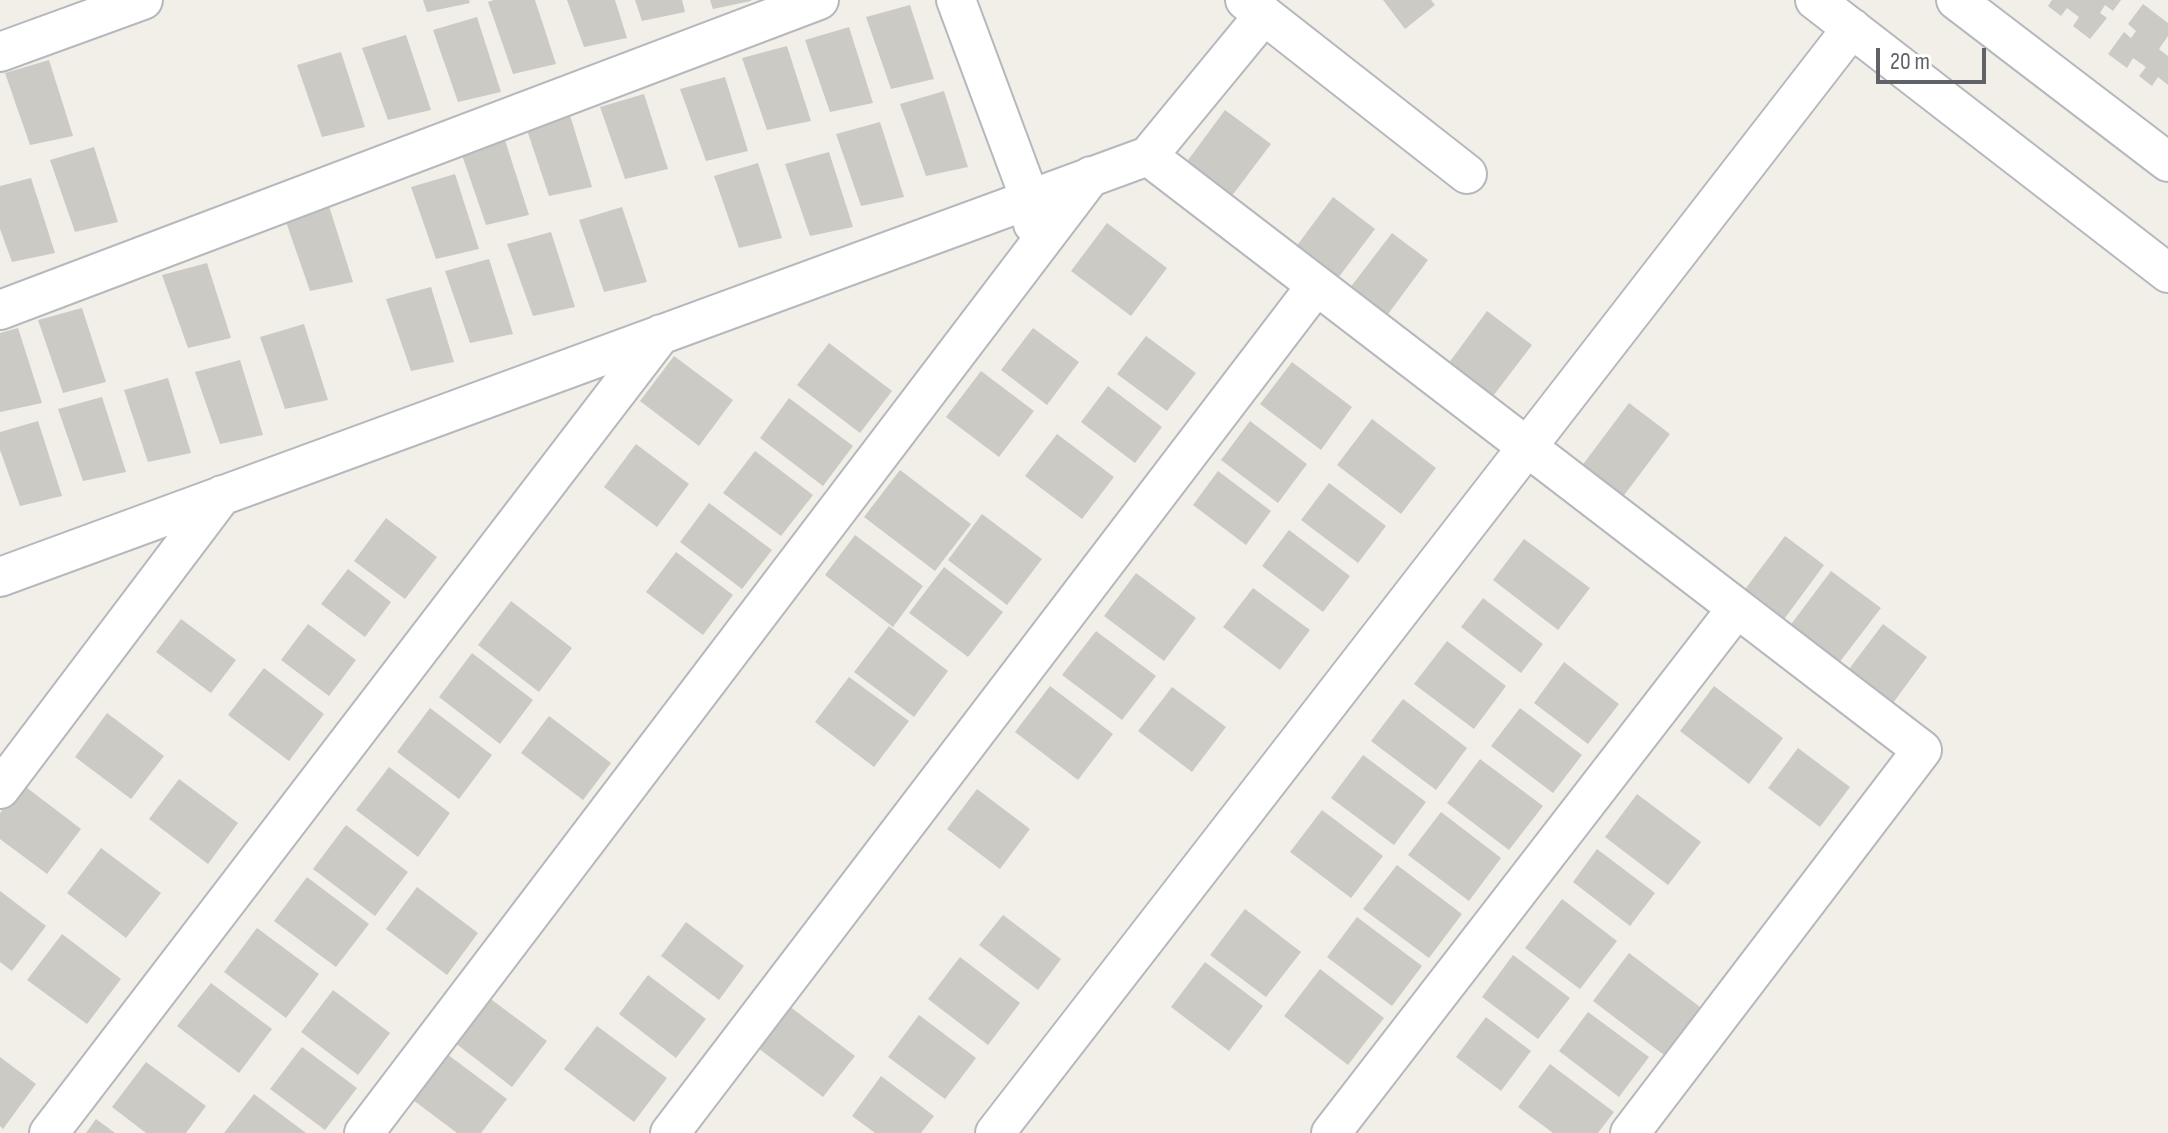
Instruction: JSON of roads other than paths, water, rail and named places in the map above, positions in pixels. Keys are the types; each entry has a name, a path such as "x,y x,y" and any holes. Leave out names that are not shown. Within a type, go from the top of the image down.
{"street":[{"path":"0,52 143,0"},
{"path":"0,310 819,0"},
{"path":"956,0 1030,199 1036,249"},
{"path":"1815,0 2168,273"},
{"path":"1956,0 2168,162"},
{"path":"0,577 1148,156 1255,8 1467,174"},
{"path":"995,1133 1852,28"},
{"path":"1148,156 1922,750 1630,1133"},
{"path":"364,1133 1091,176"},
{"path":"670,1133 1316,286"},
{"path":"49,1133 661,334"},
{"path":"0,789 222,495"},
{"path":"1331,1133 1737,608"}]}
